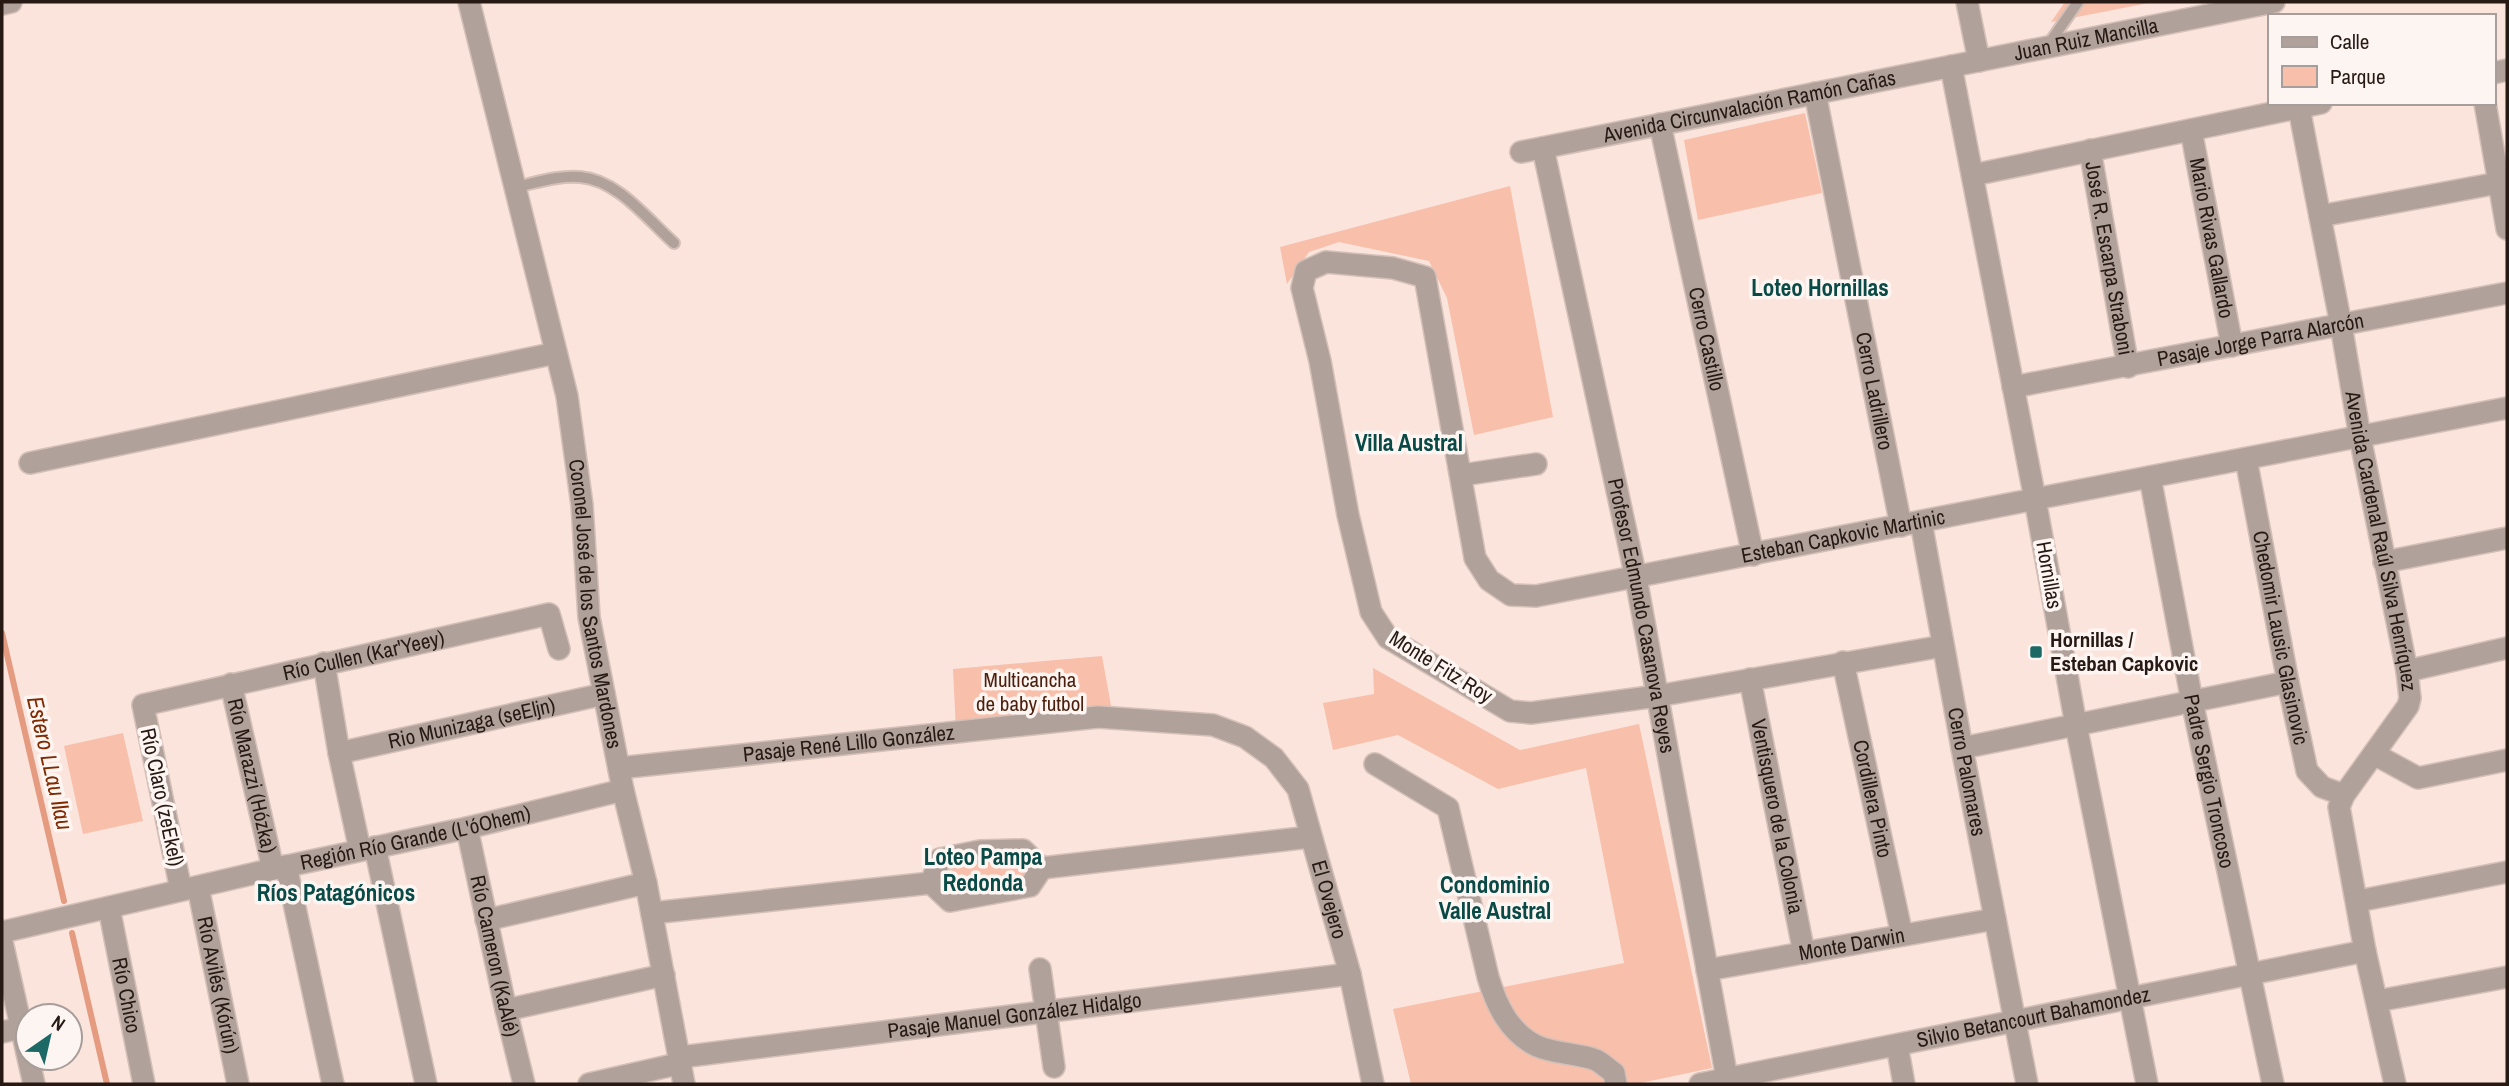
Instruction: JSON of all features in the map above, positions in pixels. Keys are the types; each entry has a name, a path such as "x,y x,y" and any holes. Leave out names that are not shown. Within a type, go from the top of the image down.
{"street":[{"path":"2,4 11,2"},
{"name":"Coronel José de los Santos Mardones","path":"469,2 567,396 582,505 590,617 623,790 646,883 682,1068"},
{"path":"1968,2 1979,61"},
{"name":"Juan Ruiz Mancilla","path":"1979,61 2276,2"},
{"name":"Avenida Circunvalación Ramón Cañas","path":"1521,152 1979,61"},
{"name":"Hornillas","path":"1951,66 2147,1084"},
{"name":"Cerro Ladrillero","path":"1815,93 1911,524"},
{"path":"1973,175 2298,105"},
{"name":"Avenida Cardenal Raúl Silva Henríquez","path":"2298,105 2342,325 2360,437 2407,671 2410,698 2408,706 2344,795"},
{"path":"2485,105 2507,229"},
{"name":"Cerro Castillo","path":"1660,124 1753,555"},
{"name":"Mario Rivas Gallardo","path":"2191,130 2232,346"},
{"name":"Profesor Edmundo Casanova Reyes","path":"1544,148 1636,578 1728,1082"},
{"name":"José R. Escarpa Straboni","path":"2090,150 2128,366"},
{"path":"2320,216 2498,183"},
{"name":"Monte Fitz Roy","path":"1425,277 1393,268 1326,262 1306,271 1302,288 1320,361 1348,515 1371,612 1388,638 1510,710 1531,713 1657,696 1943,646"},
{"name":"Esteban Capkovic Martinic","path":"1425,277 1475,558 1489,580 1511,595 1536,596 1636,578 2507,408"},
{"name":"Pasaje Jorge Parra Alarcón","path":"2013,387 2507,293"},
{"path":"30,463 556,353"},
{"name":"Chedomir Lausic Glasinovic","path":"2246,459 2307,771 2322,786 2344,795"},
{"path":"1462,475 1536,464"},
{"name":"Padre Sergio Troncoso","path":"2150,477 2192,701 2273,1084"},
{"name":"Cerro Palomares","path":"1911,524 1943,646 2027,1084"},
{"path":"2384,562 2507,538"},
{"name":"Río Cullen (Kar'Yeey)","path":"143,705 549,614 559,649"},
{"path":"2407,671 2507,648"},
{"name":"Cordillera Pinto","path":"1843,662 1902,935"},
{"path":"324,663 339,754 368,849 425,1084"},
{"name":"Ventisquero de la Colonia","path":"1750,679 1804,953"},
{"path":"1962,748 2288,682"},
{"name":"Río Marazzi (Hózka)","path":"231,684 333,1084"},
{"name":"Rio Munizaga (seEljn)","path":"339,754 604,694"},
{"name":"Río Claro (zeEkel)","path":"143,705 190,888"},
{"name":"Pasaje René Lillo González","path":"619,768 1098,717 1213,725 1245,737"},
{"name":"El Ovejero","path":"1245,737 1274,758 1298,789 1350,974 1373,1084"},
{"path":"2374,754 2418,778 2507,760"},
{"path":"1374,764 1448,808 1488,977 1494,997 1505,1017 1518,1034 1538,1046 1597,1061 1614,1073 1616,1084"},
{"name":"Región Río Grande (L'óOhem)","path":"2,932 467,828 623,790"},
{"path":"2344,795 2339,807 2365,951 2395,1084"},
{"name":"Río Cameron (KaAlé)","path":"467,828 524,1084"},
{"path":"652,913 931,883 950,901 1030,886 1042,868 1310,837"},
{"path":"931,883 940,859 980,851 1023,850 1042,868"},
{"path":"2358,901 2507,872"},
{"path":"486,920 646,883"},
{"name":"Río Avilés (Kórún)","path":"190,888 238,1084"},
{"name":"Río Chico","path":"109,908 144,1084"},
{"name":"Monte Darwin","path":"1707,970 1995,919"},
{"path":"2,942 11,1030 34,1084"},
{"name":"Silvio Betancourt Bahamondez","path":"1700,1084 1728,1082 1897,1045 2365,951"},
{"path":"1040,969 1054,1067"},
{"name":"Pasaje Manuel González Hidalgo","path":"589,1084 1045,1013 1350,974"},
{"path":"506,1010 664,975"},
{"path":"2377,1001 2507,977"},
{"path":"1897,1045 1904,1084"}],"lane":[{"path":"2047,47 2078,2"},
{"path":"515,187 567,177 594,180 616,191 674,243"}],"green space":[{"path":"2065,2 2154,2 2051,22"},
{"path":"1805,113 1822,193 1698,220 1684,140"},
{"path":"1510,186 1553,417 1474,435 1447,298 1429,261 1339,242 1309,252 1287,284 1280,247"},
{"name":"Multicancha de baby futbol","path":"1102,656 1112,711 956,731 953,669"},
{"path":"1373,668 1520,750 1639,724 1712,1068 1636,1084 1411,1084 1393,1009 1624,963 1586,768 1498,789 1398,735 1333,750 1323,703 1374,694"},
{"path":"123,733 143,821 83,834 64,746"},
{"path":"1015,854 1029,869 1029,877 953,893 946,890 940,875 948,864"}],"waterway":[{"name":"Estero LLau llau","path":"2,633 64,901"},
{"name":"Estero LLau llau","path":"72,933 107,1084"}],"place":[{"name":"Hornillas / Esteban Capkovic","path":"2036,652"}],"district":[{"name":"Loteo Hornillas","path":"1820,288"},
{"name":"Villa Austral","path":"1409,443"},
{"name":"Loteo Pampa Redonda","path":"983,870"},
{"name":"Ríos Patagónicos","path":"336,893"},
{"name":"Condominio Valle Austral","path":"1495,898"}]}
